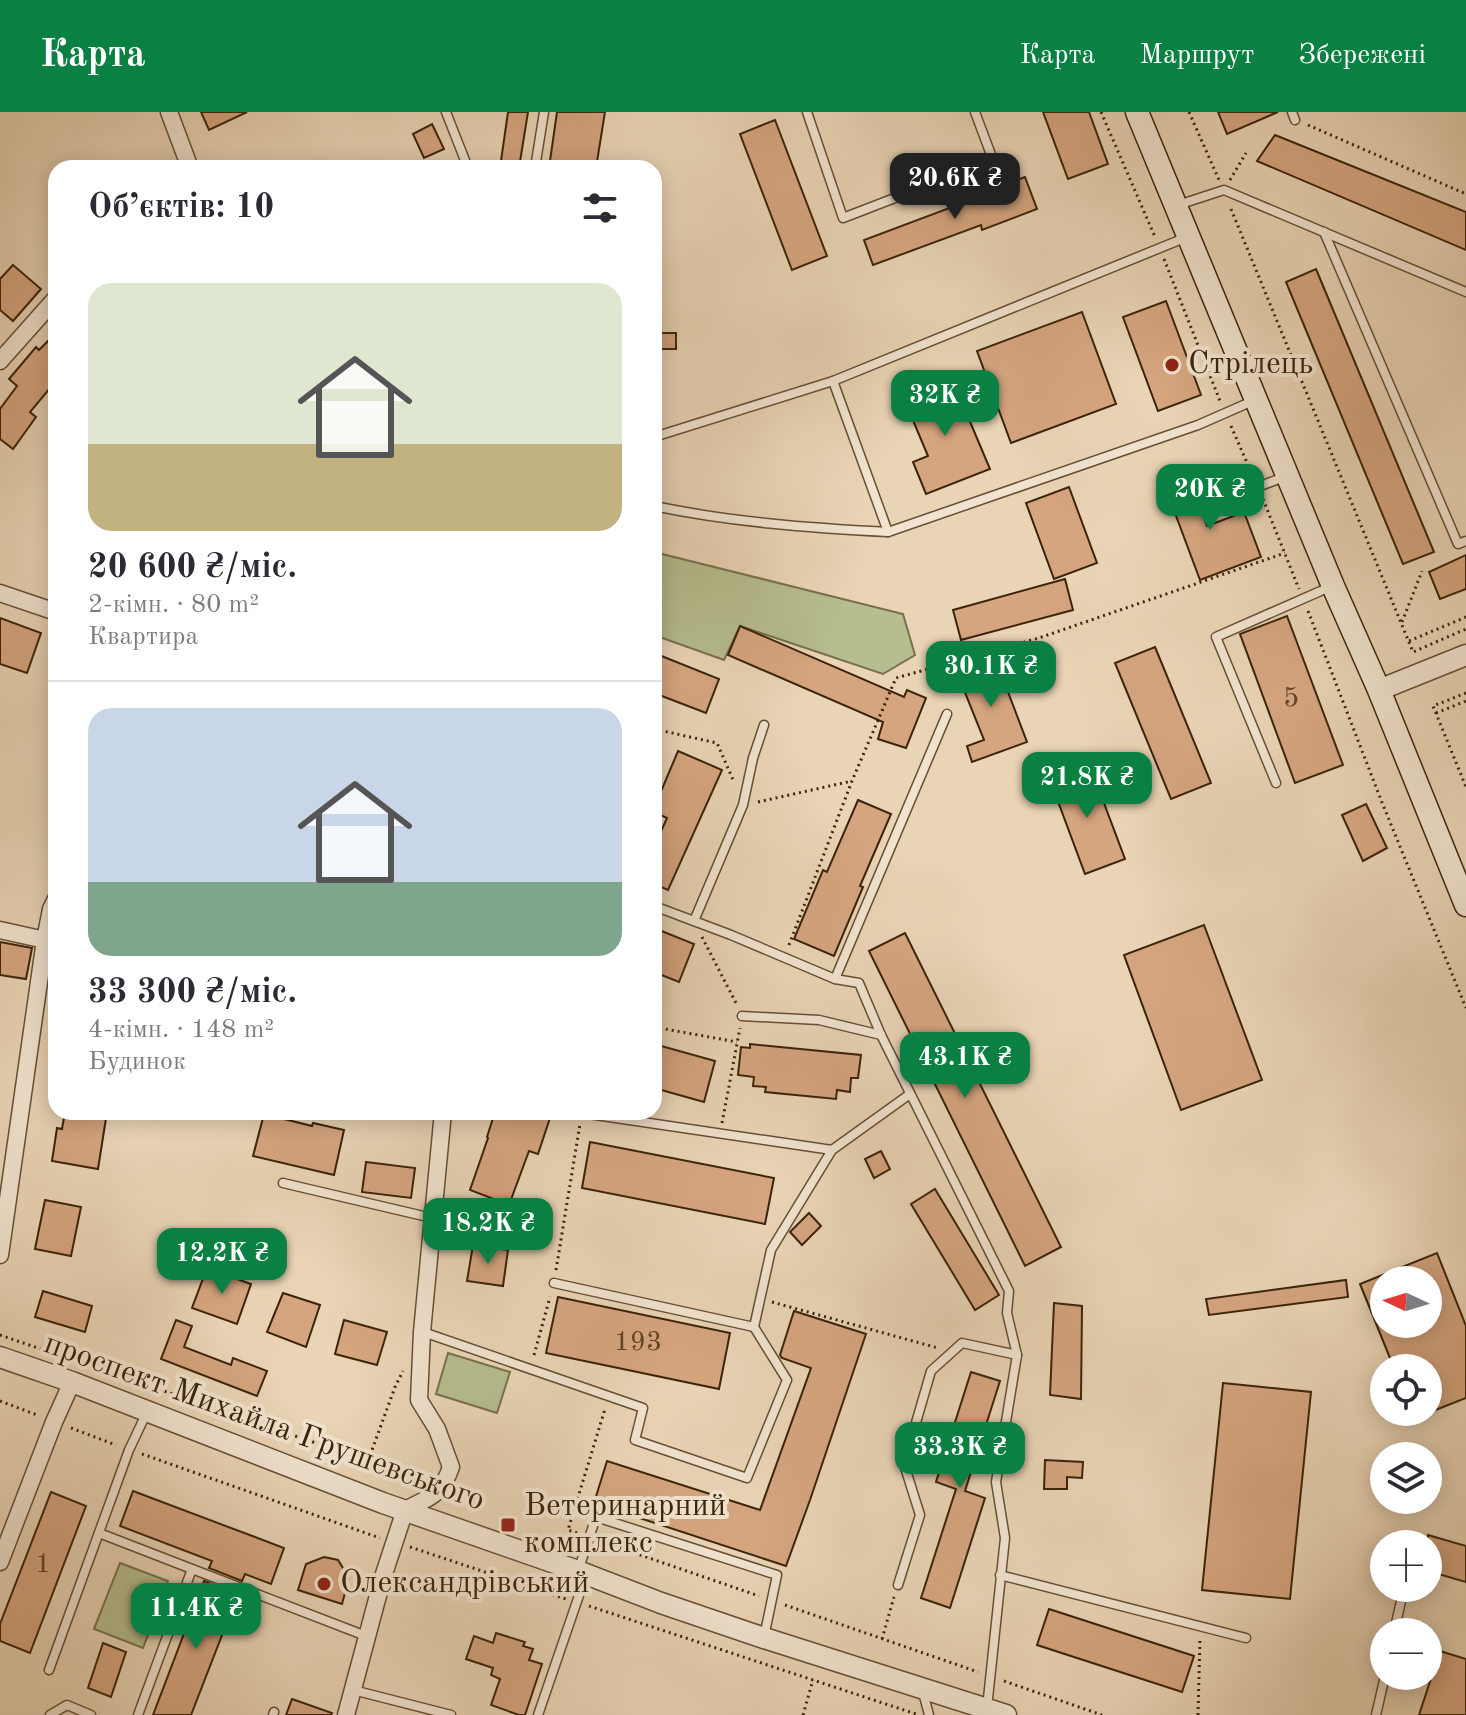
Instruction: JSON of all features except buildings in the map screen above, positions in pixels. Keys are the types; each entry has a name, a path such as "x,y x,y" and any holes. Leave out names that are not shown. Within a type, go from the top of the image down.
{"main road":[{"path":"1137,112 1466,905"}],"street":[{"path":"169,112 187,160"},
{"path":"0,361 48,307"},
{"path":"0,593 48,609"},
{"path":"1379,690 1466,655"},
{"path":"0,1255 48,924"},
{"path":"0,930 45,940"},
{"path":"346,1715 405,1510 437,1493 443,1487 451,1467 437,1429 419,1400 422,1332 442,1120"},
{"name":"проспект Михайла Грушевського","path":"0,1357 661,1603 996,1712"},
{"path":"0,1562 72,1382"}],"lane":[{"path":"446,112 465,160"},
{"path":"536,160 544,112"},
{"path":"807,112 843,218 993,160 975,112"},
{"path":"1176,205 1224,190 1466,292"},
{"path":"1324,232 1458,544 1466,541"},
{"path":"662,434 833,381 1188,237"},
{"path":"833,381 888,532"},
{"path":"662,508 802,528 888,532 1198,425 1256,400"},
{"path":"1214,503 1287,476"},
{"path":"1276,783 1216,637 1333,586"},
{"path":"835,979 947,714"},
{"path":"694,921 743,805 764,725"},
{"path":"662,909 835,979 859,983 881,1035 1009,1291 1007,1313 1017,1355 996,1482 1005,1538 989,1676 996,1712"},
{"path":"742,1016 819,1020 881,1035"},
{"path":"754,1327 771,1250 832,1150 910,1094"},
{"path":"628,1120 832,1150"},
{"path":"283,1183 433,1218"},
{"path":"422,1332 643,1408 635,1440 747,1478 787,1380 754,1327 554,1283"},
{"path":"898,1585 920,1515 904,1464 931,1371 962,1343 1017,1355"},
{"path":"49,1670 129,1450 147,1411"},
{"path":"538,1715 577,1603 589,1537 596,1517 777,1575 764,1638"},
{"path":"99,1533 367,1637"},
{"path":"138,1715 192,1569"},
{"path":"1000,1575 1246,1638"},
{"path":"921,1687 929,1715"},
{"path":"353,1690 451,1715"},
{"path":"1376,1715 1382,1690"},
{"path":"50,1715 67,1705 91,1715"}],"path":[{"path":"1101,112 1285,553 1466,1008"},
{"path":"1189,112 1224,190 1413,652 1466,629"},
{"path":"1294,116 1466,194"},
{"path":"1224,190 1246,153"},
{"path":"784,958 852,781 896,678 1039,638 1285,553"},
{"path":"1402,622 1422,571"},
{"path":"1409,641 1466,617"},
{"path":"1466,693 1433,706 1466,787"},
{"path":"1435,713 1466,701"},
{"path":"662,731 717,743 743,805 852,781"},
{"path":"694,921 742,1016 720,1134"},
{"path":"662,1028 737,1042"},
{"path":"530,1369 554,1283 581,1120"},
{"path":"761,1299 952,1352"},
{"path":"368,1461 395,1387 422,1332"},
{"path":"0,1335 443,1487"},
{"path":"608,1397 568,1530 1102,1715"},
{"path":"0,1401 129,1450 394,1542 919,1715"},
{"path":"882,1639 898,1585"},
{"path":"1198,1715 1200,1626"},
{"path":"803,1715 813,1680"}],"green space":[{"path":"662,554 903,614 915,655 883,674 740,626 724,660 662,638"},
{"path":"448,1353 510,1372 497,1413 436,1394"},
{"path":"120,1563 168,1581 143,1648 94,1629"}],"place":[{"name":"Стрілець","path":"1172,365"},
{"name":"Ветеринарний комплекс","path":"508,1525"},
{"name":"Олександрівський","path":"324,1584"}]}
